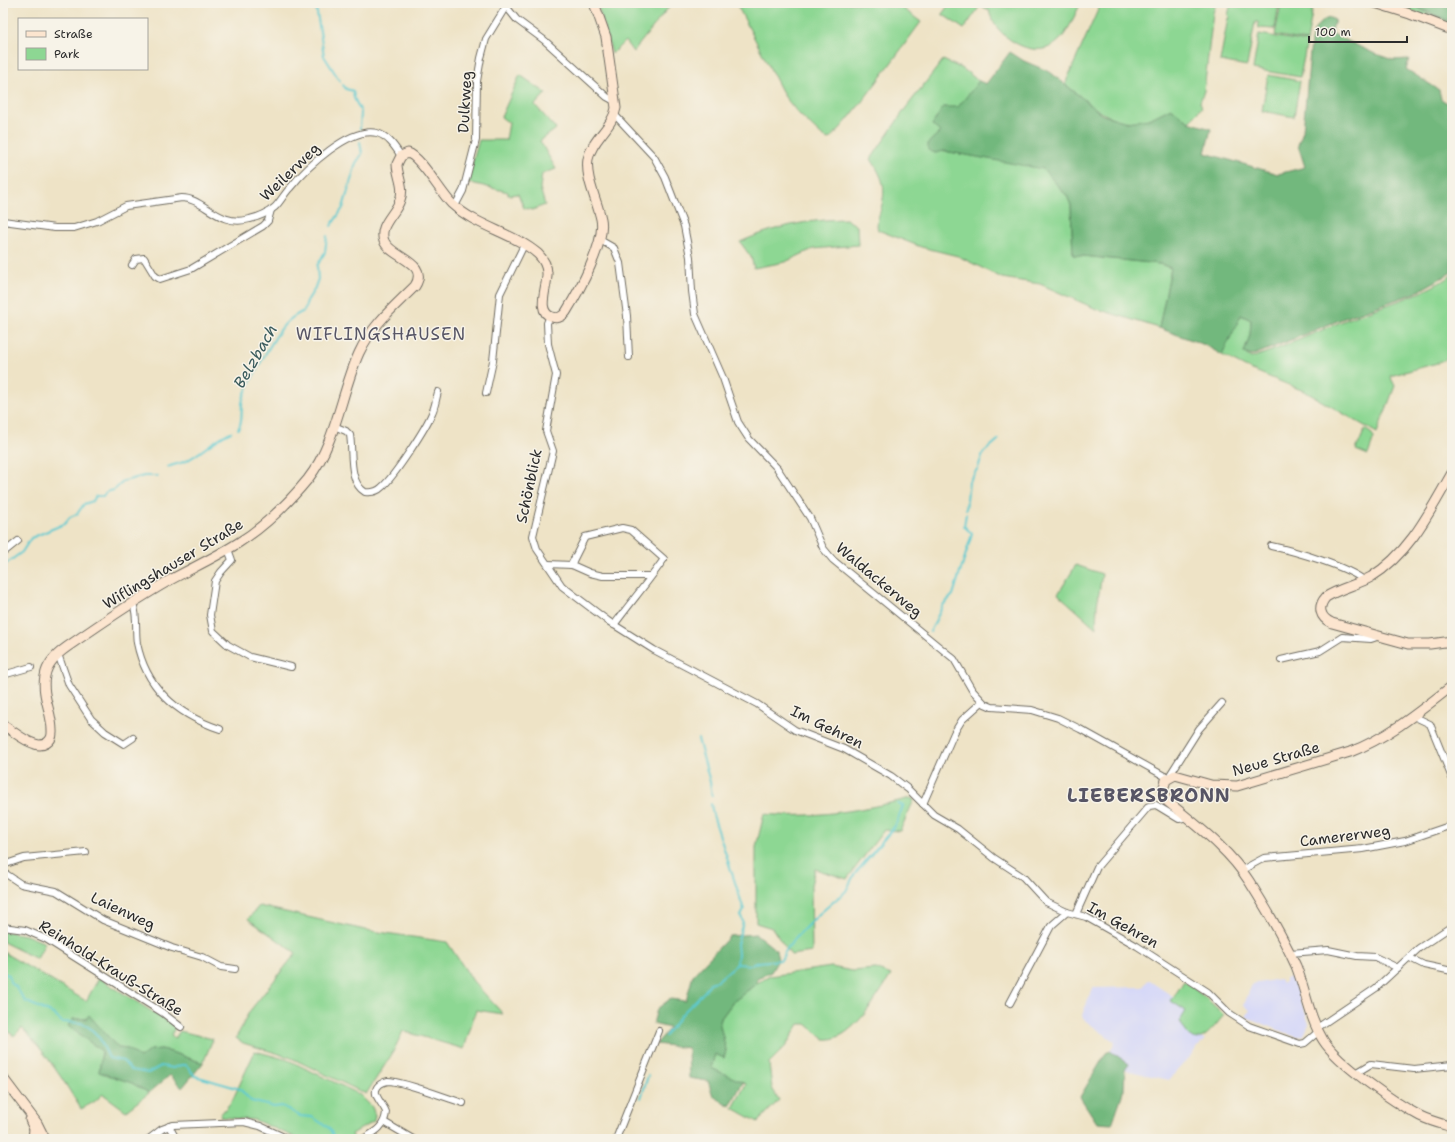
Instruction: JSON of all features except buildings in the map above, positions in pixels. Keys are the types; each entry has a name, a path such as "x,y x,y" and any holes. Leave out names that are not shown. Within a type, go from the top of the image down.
{"street":[{"path":"401,156 408,154 417,158 438,189 470,218 524,245 540,256 546,266 547,280 543,306 546,313 550,316 560,317 566,312 600,240 601,221 589,173 588,161 592,148 614,114 616,102 606,32 594,3"},
{"path":"1375,3 1410,14 1452,30"},
{"path":"506,4 517,20 544,40 608,97 616,102"},
{"name":"Dulkweg","path":"455,206 462,191 477,136 477,82 481,58 486,39 506,4"},
{"name":"Waldackerweg","path":"614,114 654,157 663,173 684,226 690,257 695,314 723,378 736,417 743,432 778,468 810,518 823,548 829,557 954,660 972,690 982,702"},
{"name":"Weilerweg","path":"3,221 55,228 74,228 97,221 114,211 130,205 182,198 188,199 216,215 230,219 247,220 271,210 312,164 357,134 372,132 382,135 389,140 401,156"},
{"name":"Wiflingshauser Straße","path":"3,725 36,744 45,744 50,740 52,731 44,681 48,667 58,654 170,580 242,541 275,513 307,480 324,453 358,357 367,339 381,318 412,290 418,281 418,272 416,267 391,251 385,243 383,237 385,226 401,199 402,186 397,164 401,156"},
{"path":"132,264 136,259 144,258 155,276 160,279 188,270 263,226 268,221 271,210"},
{"path":"600,240 614,248 620,263 627,316 629,357"},
{"path":"486,393 493,362 499,299 524,245"},
{"name":"Schönblick","path":"550,316 547,324 548,344 556,373 546,431 553,451 533,534 536,546 565,589 654,650 693,670"},
{"path":"334,426 346,431 350,435 353,470 359,486 365,492 374,492 382,488 391,478 428,422 434,409 438,392"},
{"path":"1452,473 1411,541 1387,566 1365,581 1326,597 1321,604 1321,612 1323,617 1329,622 1414,644 1452,641"},
{"path":"571,564 586,536 624,527 631,530 664,559 650,576 647,584 614,624"},
{"path":"3,553 18,541"},
{"path":"1271,546 1303,554 1356,574 1365,581"},
{"path":"228,549 232,560 219,574 213,590 210,619 213,631 228,645 250,657 291,667"},
{"path":"548,564 571,564 590,574 603,576 650,576"},
{"path":"133,604 135,609 135,627 138,648 144,665 156,686 178,710 200,722 220,729"},
{"path":"1280,660 1320,651 1342,637 1371,639 1380,636"},
{"path":"58,654 69,685 94,724 124,744 133,738"},
{"path":"3,675 31,667"},
{"name":"Im Gehren","path":"693,670 757,704 795,730 844,749 887,773 904,785 934,815 958,829 994,858 1022,877 1046,902 1067,912 1086,917 1102,925 1167,965 1210,994 1229,1013 1254,1028 1300,1044 1305,1043 1318,1030"},
{"name":"Neue Straße","path":"1168,778 1180,775 1218,786 1237,786 1248,784 1362,747 1386,734 1413,716 1452,686"},
{"path":"923,804 954,733 962,720 982,702 992,707 1032,710 1058,718 1168,778"},
{"path":"1222,703 1200,729 1168,778 1163,788 1165,797 1226,851 1242,870 1290,953 1318,1030 1335,1056 1356,1073 1416,1114 1452,1127"},
{"path":"1413,716 1430,724 1452,778"},
{"path":"1076,914 1097,867 1150,805 1156,805 1179,819 1187,817"},
{"name":"Camererweg","path":"1242,870 1256,861 1267,857 1363,849 1405,841 1452,825"},
{"path":"3,865 24,858 86,852"},
{"name":"Laienweg","path":"3,872 21,884 56,891 103,920 172,948 202,958 221,967 235,969"},
{"path":"1010,1003 1051,926 1067,912"},
{"path":"1318,1030 1369,994 1421,947 1452,926"},
{"name":"Reinhold-Krauß-Straße","path":"3,927 25,930 46,939 163,1013 181,1027"},
{"path":"1290,953 1328,950 1357,956 1375,957 1398,968"},
{"path":"1410,958 1424,965 1452,971"},
{"path":"616,1139 659,1031"},
{"path":"1356,1073 1371,1064 1414,1069 1452,1065"},
{"path":"3,1078 37,1123 45,1139"},
{"path":"363,1139 379,1129 384,1122 386,1112 376,1095 376,1090 379,1085 386,1082 400,1084 463,1103"},
{"path":"25,1108 34,1129 34,1139 39,1137 45,1139"},
{"path":"149,1139 162,1128 169,1126 198,1123 244,1122 260,1126 288,1139"},
{"path":"384,1122 413,1139"},
{"path":"169,1126 176,1139"}],"shaded area":[{"path":"1293,976 1309,1024 1304,1035 1296,1037 1246,1017 1250,1010 1244,1005 1252,984 1280,979 1282,983 1285,982 1285,979"},
{"path":"1148,980 1174,997 1172,1001 1186,1011 1188,1035 1193,1038 1205,1039 1169,1080 1125,1070 1129,1064 1110,1051 1115,1042 1083,1019 1082,1015 1093,988 1143,987"}],"green space":[{"path":"597,3 672,3 633,52 625,41 612,54"},
{"path":"736,3 896,3 921,22 846,122 828,139 822,136 798,113 785,97"},
{"path":"950,3 982,3 964,29 942,14"},
{"path":"984,3 1081,3 1063,36 1055,44 1046,48 1036,49 1015,43 1006,36 992,19 989,10 983,7"},
{"path":"1101,3 1216,3 1213,13 1204,91 1200,102 1202,107 1189,122 1171,108 1149,119 1124,121 1113,118 1093,107 1065,84"},
{"path":"1231,3 1279,3 1275,29 1259,28 1258,22 1255,22 1247,66 1220,61 1228,18 1230,18 1228,15"},
{"path":"1281,3 1313,7 1307,41 1275,35"},
{"path":"1389,3 1410,4 1429,14 1452,22 1452,26"},
{"path":"1406,3 1452,3 1452,22"},
{"path":"1330,18 1335,20 1331,33 1373,53 1393,60 1409,59 1406,69 1439,90 1441,99 1452,106 1452,272 1415,293 1347,317 1251,356 1244,353 1250,335 1251,320 1241,315 1222,355 1205,345 1159,328 1171,268 1160,264 1073,255 1071,205 1067,196 1043,169 944,151 935,153 928,150 928,143 940,132 932,125 943,107 958,107 979,81 986,84 1010,52 1024,61 1050,72 1103,115 1127,122 1149,119 1171,108 1189,122 1211,129 1205,153 1278,174 1305,167 1298,145 1303,131 1311,41 1317,26 1326,19"},
{"path":"1259,34 1307,42 1300,77 1253,69"},
{"path":"943,60 963,69 979,81 941,132 929,143 935,153 944,151 1043,168 1067,196 1071,205 1073,255 1160,264 1171,268 1159,328 1094,308 1040,284 1002,278 958,256 921,247 878,230 877,226 884,190 879,173 871,159 905,109"},
{"path":"520,75 546,93 535,105 556,129 540,141 556,169 542,174 540,188 545,205 532,210 524,208 518,194 508,195 508,192 467,182 479,140 506,140 509,123 501,117"},
{"path":"1268,75 1300,81 1294,117 1262,111"},
{"path":"846,219 857,226 858,245 813,249 785,262 754,268 751,257 740,242 779,228 805,222"},
{"path":"1452,275 1452,356 1441,362 1390,376 1395,386 1377,433 1306,392 1245,367 1222,355 1241,315 1251,320 1250,335 1244,353 1251,358 1348,319 1414,295 1440,283"},
{"path":"1365,429 1372,434 1374,438 1368,455 1356,450"},
{"path":"1076,565 1102,574 1097,605 1096,628 1058,594"},
{"path":"911,798 914,800 900,831 884,830 847,879 815,869 811,885 812,952 791,955 772,928 756,923 756,847 764,814 801,815 838,812 856,810"},
{"path":"259,906 365,930 447,942 473,981 503,1014 476,1010 464,1049 403,1031 392,1054 366,1094 289,1057 243,1043 236,1038 249,1012 296,953 248,919"},
{"path":"3,931 26,935 45,943 37,959 3,942"},
{"path":"756,934 776,950 778,960 771,972 757,978 757,983 733,1002 719,1021 726,1050 724,1058 715,1054 711,1068 743,1082 730,1106 713,1096 708,1081 689,1078 688,1048 656,1044 670,1028 653,1024 657,1009 670,999 686,1001 693,975 730,936"},
{"path":"3,952 86,1001 99,978 167,1021 170,1021 175,1028 171,1035 175,1038 180,1031 213,1039 203,1063 162,1049 150,1050 140,1058 128,1049 118,1048 89,1016 86,1019 73,1019 68,1026 102,1051 99,1072 132,1083 149,1093 126,1111 103,1094 94,1102 81,1109 46,1056 22,1028 14,1036 3,1027"},
{"path":"831,967 853,971 876,969 891,975 872,1005 854,1026 844,1033 834,1038 824,1039 806,1024 799,1024 785,1047 769,1063 772,1088 779,1100 758,1122 733,1108 746,1084 711,1068 715,1054 724,1058 726,1050 719,1021 733,1002 757,983 770,976"},
{"path":"1184,981 1224,1015 1202,1038 1197,1039 1191,1037 1180,1021 1186,1011 1171,1001"},
{"path":"89,1015 118,1048 128,1049 140,1058 150,1050 162,1049 203,1063 182,1088 170,1075 149,1093 132,1083 99,1072 102,1051 68,1026 73,1019 86,1019"},
{"path":"255,1051 288,1060 359,1094 372,1107 375,1115 374,1121 352,1134 354,1139 299,1139 255,1120 221,1117 220,1115 232,1101"},
{"path":"1110,1051 1129,1064 1125,1070 1124,1089 1112,1124 1097,1123 1080,1097 1106,1053"}],"waterway":[{"name":"Belzbach","path":"316,7 324,56 340,81"},
{"name":"Belzbach","path":"343,85 346,89 353,91 354,98 361,112 360,129"},
{"path":"331,226 343,208 356,163 362,154 360,142"},
{"name":"Belzbach","path":"238,429 241,422 243,399 262,360 286,323 294,316 304,311 307,301 314,290 318,279 317,266 325,252 327,236"},
{"name":"Belzbach","path":"168,467 186,461 219,438 231,432"},
{"path":"966,509 969,481 978,468 983,453 998,440"},
{"name":"Belzbach","path":"3,566 22,552 31,538 64,524 70,517 77,514 84,504 93,501 96,496 103,496 106,492 114,490 124,481 144,476 158,476"},
{"path":"930,632 943,605 953,595 972,534 964,526 966,514"},
{"path":"698,739 710,782 712,796"},
{"path":"711,804 713,815 744,910 741,916 743,922 737,944 737,964"},
{"path":"665,1036 682,1014 705,991 710,983 717,981 737,964 751,965 758,962 781,960 786,950 796,937 818,915 846,891 854,875 895,826 903,806 898,804"},
{"path":"3,973 9,975 10,982 16,987 25,1001 53,1014 62,1022 81,1023 90,1028 99,1037 109,1058 123,1061 131,1070 148,1073 161,1066 173,1068 186,1065 195,1076 240,1089 251,1101 274,1107 282,1106 300,1116 312,1117 329,1128 335,1139"},
{"path":"641,1098 648,1076"}],"district":[{"name":"WIFLINGSHAUSEN","path":"381,334"},
{"name":"LIEBERSBRONN","path":"1149,795"}]}
